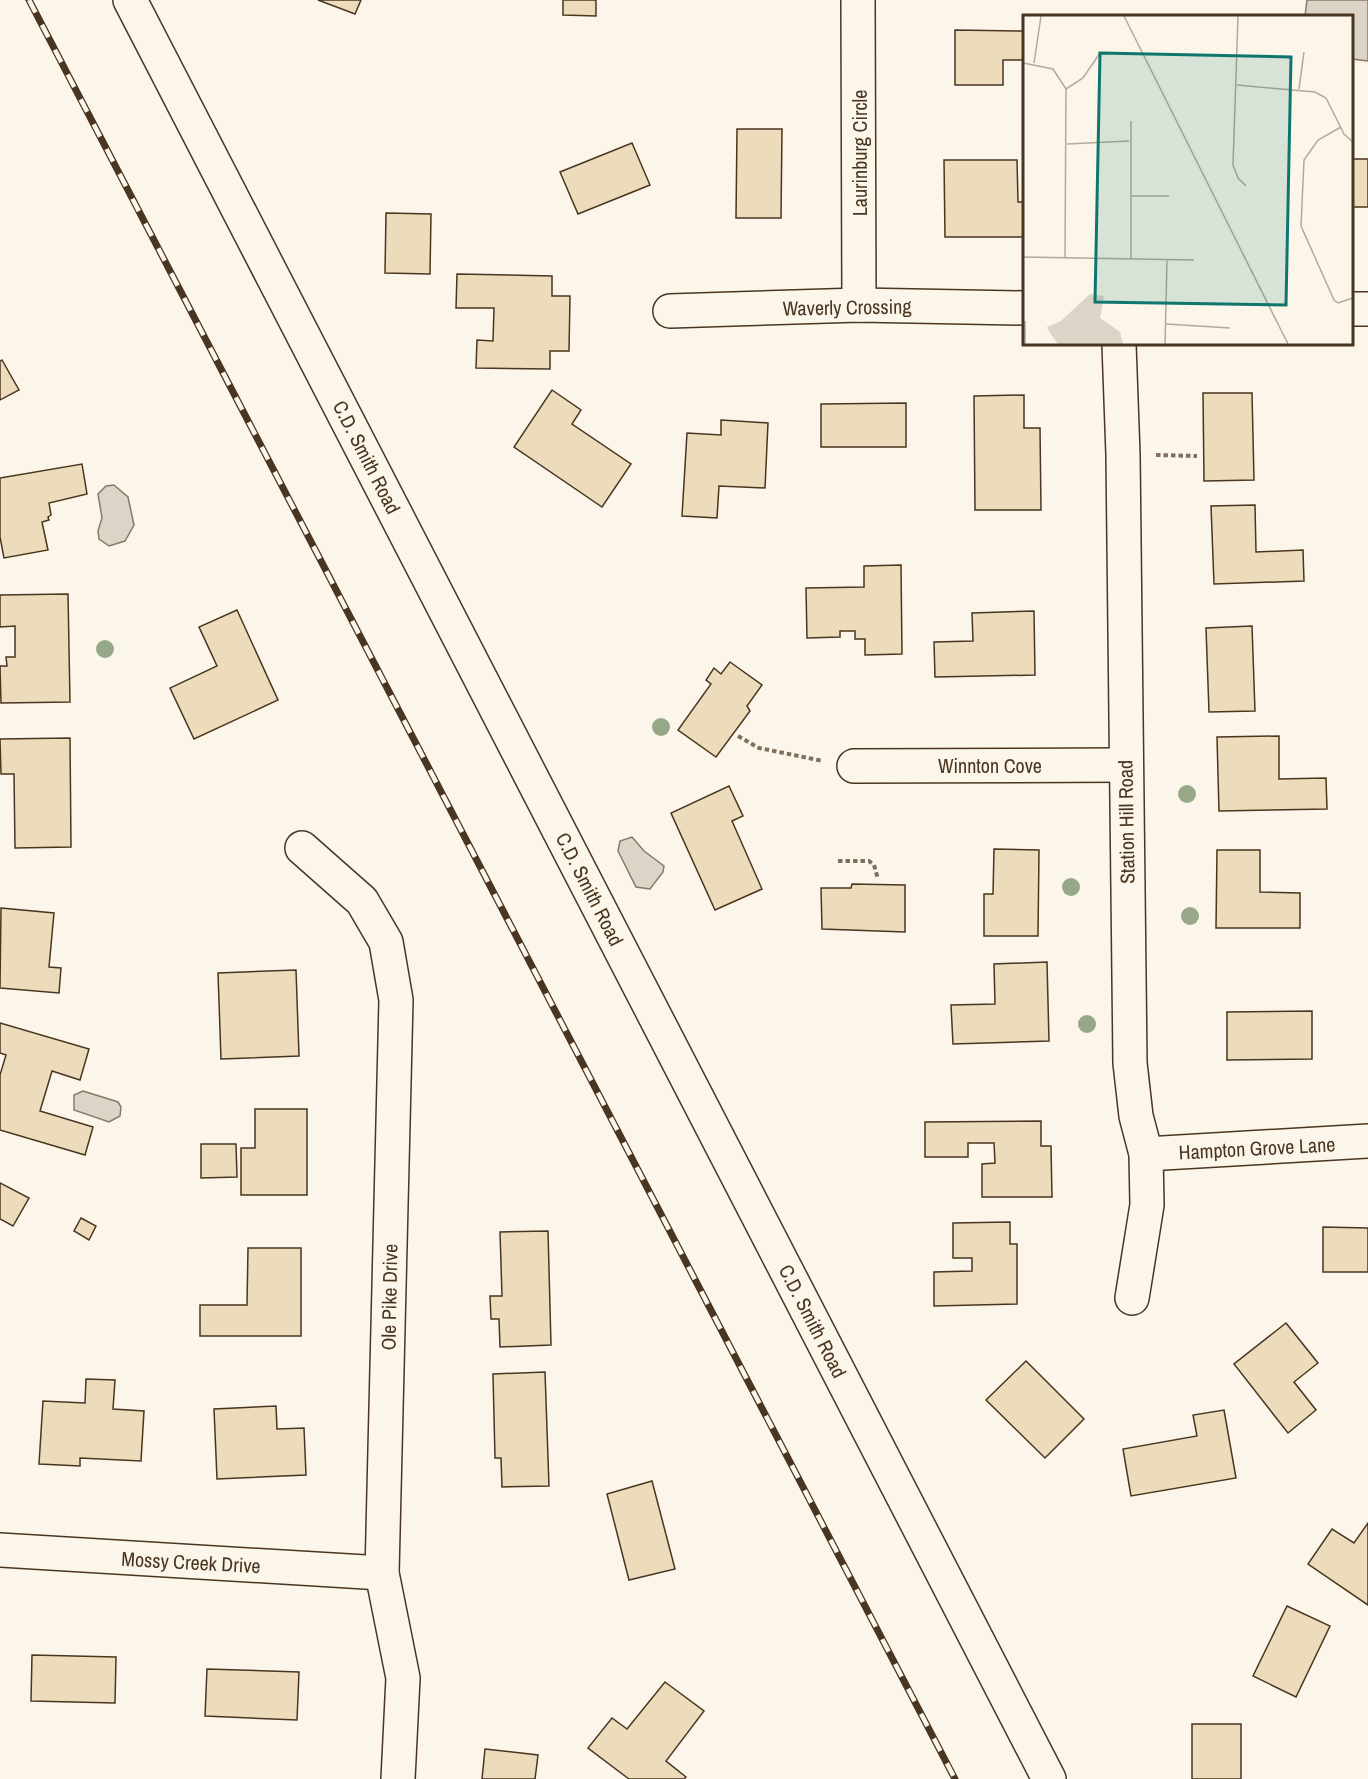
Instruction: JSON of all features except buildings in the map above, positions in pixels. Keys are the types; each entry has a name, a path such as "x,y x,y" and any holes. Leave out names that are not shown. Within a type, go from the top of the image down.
{"street":[{"name":"C.D. Smith Road","path":"130,0 1049,1779"},
{"name":"Laurinburg Circle","path":"858,0 860,305"},
{"name":"Waverly Crossing","path":"670,311 860,305 1023,308"},
{"name":"Station Hill Road","path":"1119,345 1123,455 1130,1063 1136,1116 1146,1154 1147,1205 1132,1298"},
{"name":"Winnton Cove","path":"854,766 1125,765"},
{"name":"Ole Pike Drive","path":"302,848 362,901 386,942 396,1000 382,1573 403,1678 398,1779"},
{"name":"Hampton Grove Lane","path":"1146,1154 1368,1141"},
{"name":"Mossy Creek Drive","path":"0,1550 382,1573"}],"path":[{"path":"1123,455 1197,456"},
{"path":"738,736 759,748 854,766"},
{"path":"838,861 869,861 874,865 878,879"}],"shaded area":[{"path":"1307,0 1368,0 1368,61 1353,59 1353,15 1305,15"},
{"path":"114,485 128,497 134,525 125,541 109,546 99,539 98,531 102,518 98,494 106,486"},
{"path":"632,837 644,851 664,866 663,872 650,889 636,887 618,851 620,841"},
{"path":"83,1091 118,1102 121,1107 120,1116 109,1122 74,1110 74,1095"}],"railway":[{"path":"29,0 955,1779"}]}
